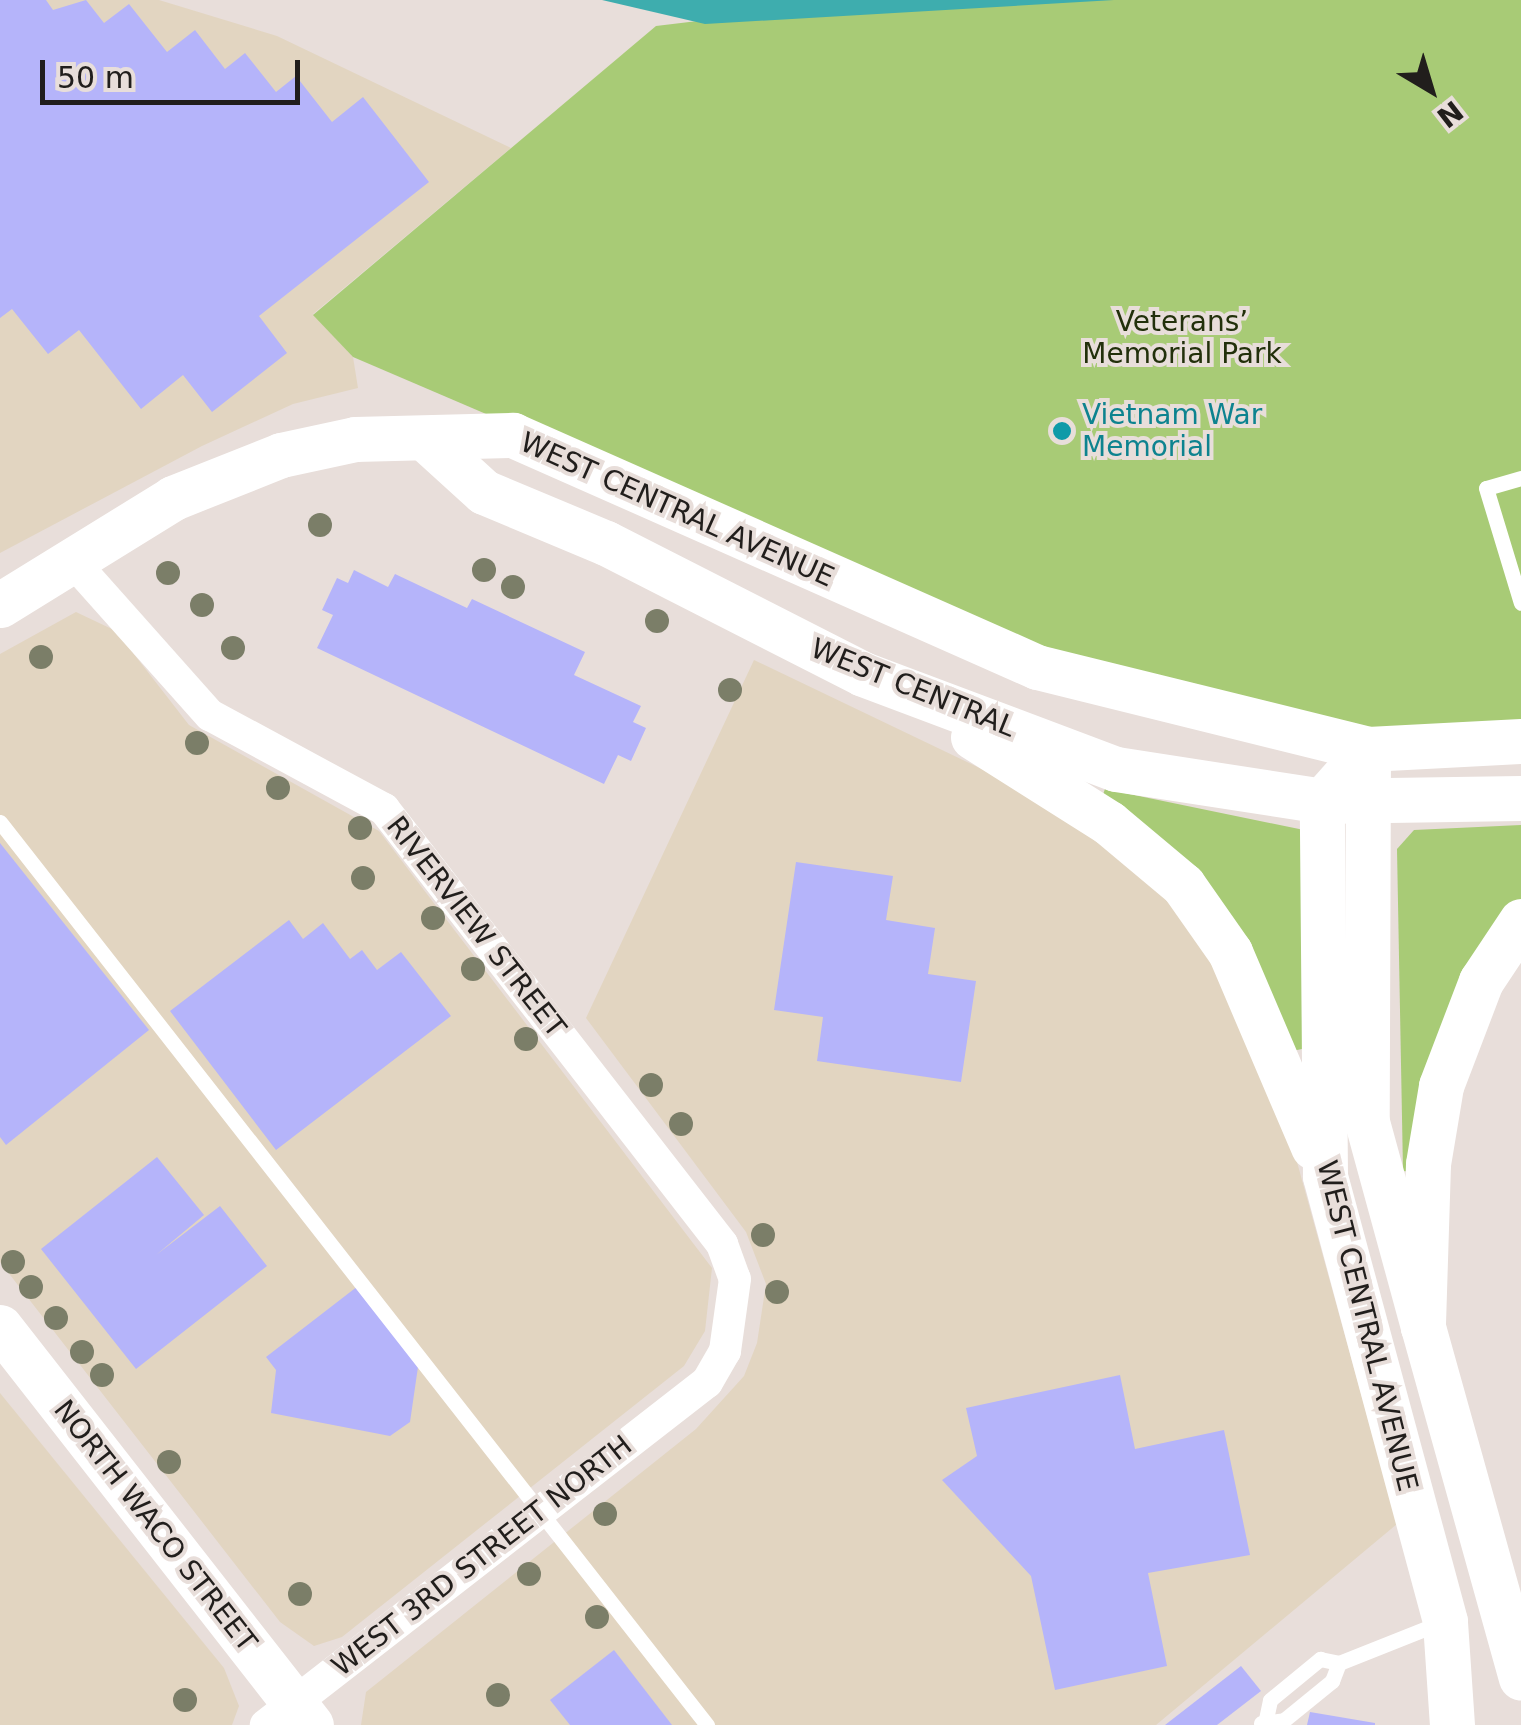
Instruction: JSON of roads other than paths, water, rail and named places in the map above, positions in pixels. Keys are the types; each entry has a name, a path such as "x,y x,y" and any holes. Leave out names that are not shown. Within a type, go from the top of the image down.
{"street":[{"name":"WEST CENTRAL AVENUE","path":"0,605 69,557 173,498 281,455 355,439 429,442 513,435 1037,667 1368,749 1521,741"},
{"name":"WEST CENTRAL","path":"429,442 484,492 606,542 863,674 1116,769 1322,801"},
{"name":"RIVERVIEW STREET","path":"69,557 210,715 384,809 722,1244 735,1311 725,1351 699,1388"},
{"path":"863,674 1078,803 1182,886 1230,952 1325,1176"},
{"name":"WEST CENTRAL AVENUE","path":"1368,749 1367,1122 1521,1678"},
{"path":"1322,801 1368,749"},
{"path":"1322,801 1521,798"},
{"name":"WEST CENTRAL AVENUE","path":"1322,801 1325,1176 1446,1621 1452,1725"},
{"name":"WEST CENTRAL AVENUE","path":"1423,1326 1440,1086 1481,981 1521,921"},
{"name":"NORTH WACO STREET","path":"0,1327 290,1718"},
{"name":"WEST 3RD STREET NORTH","path":"290,1718 543,1509 699,1388"}],"lane":[{"path":"1521,478 1486,488 1521,603"},
{"path":"0,822 543,1509 707,1725"},
{"path":"1339,1662 1332,1681 1284,1720 1262,1722 1270,1700 1320,1659 1339,1662 1446,1621"}],"water":[{"path":"602,0 1114,0 705,24"}],"place":[{"name":"Vietnam War Memorial","path":"1062,431"}],"park label":[{"name":"Veterans’ Memorial Park","path":"1182,338"}]}
